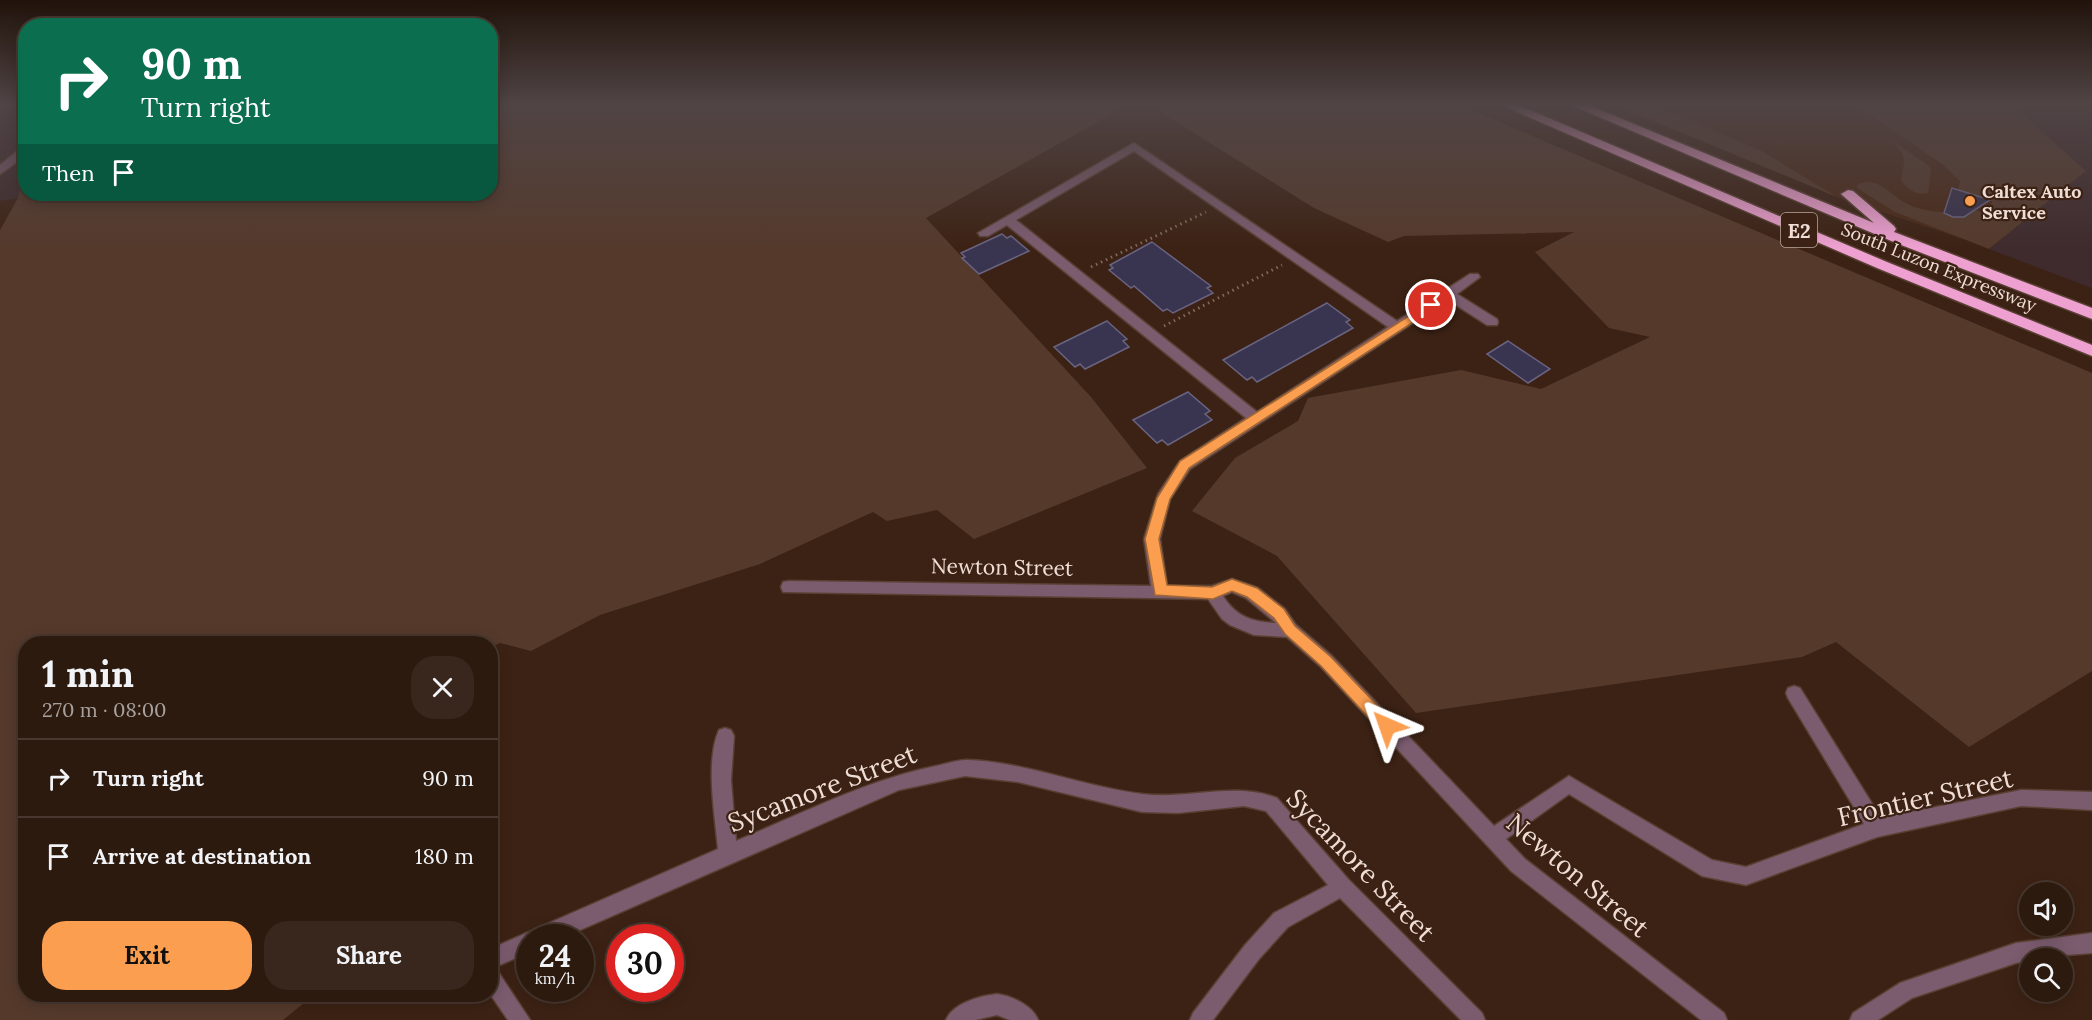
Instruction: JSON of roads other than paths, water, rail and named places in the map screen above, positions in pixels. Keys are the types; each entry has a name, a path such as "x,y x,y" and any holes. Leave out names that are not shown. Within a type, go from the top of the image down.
{"highway":[{"name":"South Luzon Expressway","path":"1618,153 1871,261 2092,351"},
{"name":"South Luzon Expressway","path":"1691,153 1901,240 2092,314"},
{"path":"1848,194 1901,240"}],"street":[{"path":"984,233 1123,153"},
{"path":"1144,153 1397,327"},
{"path":"0,171 18,157"},
{"path":"1009,220 1256,418"},
{"path":"1161,591 1152,539 1163,498 1185,465 1474,277"},
{"path":"1448,294 1492,322"},
{"name":"Newton Street","path":"789,587 1213,593 1232,585 1252,593 1279,614 1290,630 1326,661 1518,865 1717,1020"},
{"path":"1213,593 1223,611 1238,623 1262,630 1290,630"},
{"path":"1794,693 1877,828"},
{"path":"725,736 721,757 728,854"},
{"name":"Sycamore Street","path":"570,924 898,782 965,768 1018,774 1142,803 1178,804 1244,798 1270,804 1342,887 1475,1020"},
{"name":"Frontier Street","path":"1493,838 1569,784 1709,869 1746,876 1877,828 2021,798 2092,801"},
{"path":"1200,1020 1252,952 1281,920 1342,887"},
{"path":"1860,1020 1907,990 2006,956 2092,943"},
{"path":"498,956 516,948"},
{"path":"498,987 520,1020"},
{"path":"956,1020 962,1015 988,1006 1003,1005 1028,1020"}],"place":[{"name":"Caltex Auto Service","path":"1970,201"}]}
